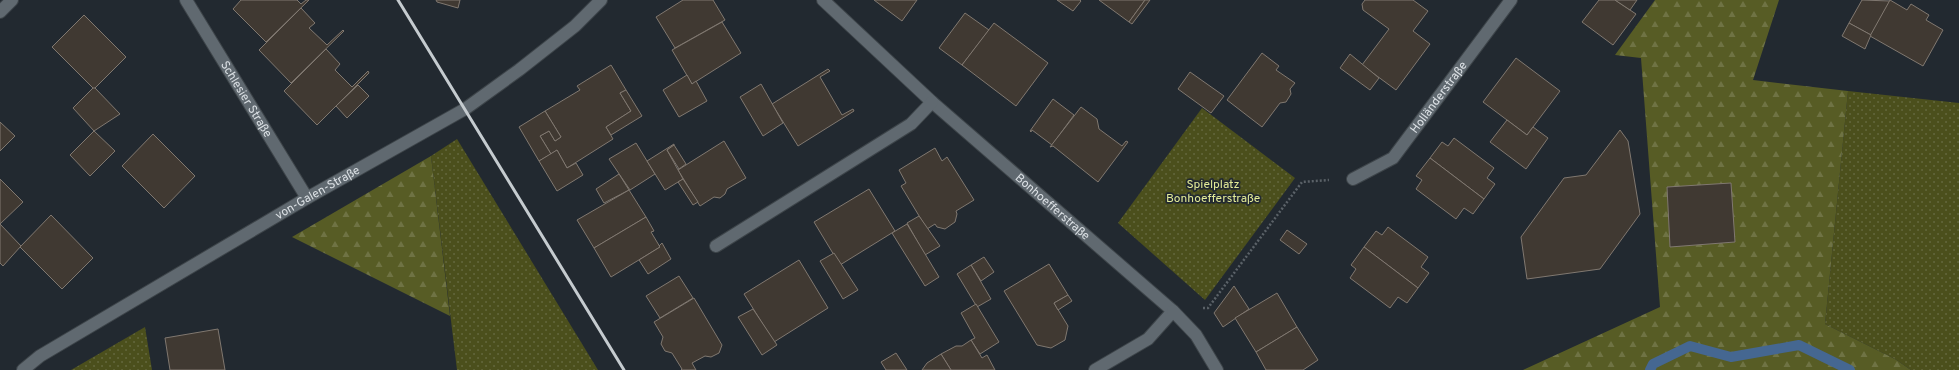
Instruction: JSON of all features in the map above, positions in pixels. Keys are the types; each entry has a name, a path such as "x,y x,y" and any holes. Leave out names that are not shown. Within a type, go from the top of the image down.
{"street":[{"path":"0,12 12,0"},
{"name":"Schlesier Straße","path":"186,0 307,198"},
{"name":"von-Galen-Straße","path":"23,370 40,356 307,198 465,109 519,70 575,26 601,0"},
{"name":"Bonhoefferstraße","path":"823,0 932,102 1173,311 1196,335 1217,370"},
{"name":"Holländerstraße","path":"1353,179 1393,158 1510,0"},
{"path":"716,246 911,124 932,102"},
{"path":"1095,370 1148,339 1173,311"}],"path":[{"path":"1173,311 1208,308 1302,182 1353,179"}],"green space":[{"path":"1655,0 1779,0 1753,80 1848,91 1825,324 1895,359 1911,370 1523,370 1660,307 1641,58 1615,55"},
{"path":"1848,91 1959,103 1959,370 1911,370 1895,359 1825,324"},
{"name":"Spielplatz Bonhoefferstraße","path":"1202,108 1295,178 1205,300 1118,223"},
{"path":"457,139 598,370 457,370 431,156"},
{"path":"431,156 450,316 292,237"},
{"path":"145,327 152,370 71,370"}],"building":[{"path":"241,0 297,0 301,4 306,0 309,0 266,42 233,9"},
{"path":"436,0 460,0 458,8 437,2"},
{"path":"683,0 713,0 725,20 675,48 656,17"},
{"path":"874,0 917,0 902,21"},
{"path":"1057,0 1080,0 1081,1 1073,11"},
{"path":"1099,0 1145,0 1129,22"},
{"path":"1145,0 1150,0 1132,24 1129,22"},
{"path":"1365,0 1413,0 1428,11 1413,31 1430,44 1396,90 1362,65 1389,29 1363,10 1362,4"},
{"path":"1599,0 1615,0 1636,14 1613,45 1582,22"},
{"path":"1615,0 1637,0 1630,10"},
{"path":"1862,0 1890,1 1871,35 1849,23"},
{"path":"1890,0 1907,10 1911,4 1929,15 1926,20 1943,30 1923,66 1870,36"},
{"path":"301,8 315,23 309,28 327,45 343,30 344,31 291,83 259,50"},
{"path":"965,13 989,30 962,65 939,48"},
{"path":"84,15 126,57 94,89 52,47"},
{"path":"722,22 741,53 692,84 672,50"},
{"path":"994,23 1048,63 1016,106 962,65"},
{"path":"1849,23 1871,35 1865,49 1842,36"},
{"path":"326,49 340,64 335,70 352,87 368,71 369,73 317,125 284,91"},
{"path":"1262,53 1279,66 1276,70 1295,83 1290,89 1291,94 1286,102 1280,103 1262,127 1227,100"},
{"path":"1350,54 1379,78 1370,90 1340,68"},
{"path":"1516,58 1560,91 1527,135 1483,102"},
{"path":"611,65 626,90 620,93 631,111 606,127 613,139 567,168 557,150 551,154 540,136 549,131 555,141 561,137 545,111 580,90 577,86"},
{"path":"828,69 830,71 820,77 842,115 853,109 854,111 798,146 772,104"},
{"path":"1190,72 1224,96 1211,113 1178,89"},
{"path":"687,75 692,84 696,81 707,101 679,117 663,90"},
{"path":"761,84 783,123 763,136 740,97"},
{"path":"358,85 369,96 347,118 336,106"},
{"path":"93,88 95,88 120,114 94,131 73,108"},
{"path":"626,90 642,116 611,135 606,127 631,111 620,93"},
{"path":"1053,99 1074,115 1052,145 1032,130 1031,132 1030,131"},
{"path":"1081,107 1097,119 1099,129 1122,146 1126,141 1128,142 1098,182 1053,146 1050,147"},
{"path":"545,111 561,137 555,141 549,131 540,136 551,154 539,161 519,127"},
{"path":"1507,120 1527,135 1533,127 1548,138 1526,169 1490,142"},
{"path":"0,122 15,136 0,151"},
{"path":"1620,130 1628,141 1640,214 1600,269 1527,279 1521,237 1564,178 1586,175"},
{"path":"94,131 115,151 90,176 70,155"},
{"path":"153,134 195,176 164,208 122,166"},
{"path":"1454,138 1494,168 1487,178 1495,184 1484,199 1430,158 1442,142 1448,146"},
{"path":"724,141 746,178 727,189 725,194 720,198 714,197 700,206 678,170"},
{"path":"636,143 655,174 630,190 609,159"},
{"path":"674,144 667,150 683,179 665,190 647,161"},
{"path":"674,145 686,164 679,169 667,150"},
{"path":"935,148 942,161 947,157 974,200 956,211 957,214 955,222 945,229 937,227 935,224 927,229 901,186 906,183 899,170"},
{"path":"557,150 567,168 576,163 583,175 557,191 539,161"},
{"path":"1430,158 1484,199 1473,214 1464,208 1456,219 1416,189 1422,180 1416,176"},
{"path":"619,174 629,190 604,203 596,189"},
{"path":"0,179 23,202 0,224"},
{"path":"683,179 698,202 693,205 678,182"},
{"path":"1731,183 1735,242 1670,247 1667,187"},
{"path":"869,189 895,231 840,265 814,222"},
{"path":"629,190 646,217 594,248 577,220"},
{"path":"51,215 93,258 62,289 20,247"},
{"path":"919,216 940,246 925,255 907,223"},
{"path":"646,217 654,231 651,232 660,247 611,277 594,248"},
{"path":"0,224 21,246 3,266 0,263"},
{"path":"907,224 939,277 925,286 892,233"},
{"path":"1388,227 1428,257 1421,267 1429,273 1418,288 1364,247 1376,231 1382,235"},
{"path":"1287,230 1307,244 1299,254 1280,240"},
{"path":"662,243 671,259 648,274 639,260 660,247 659,246"},
{"path":"1364,247 1418,288 1407,303 1398,297 1390,308 1350,278 1356,269 1351,265"},
{"path":"834,253 858,290 843,299 820,261"},
{"path":"984,257 994,272 981,281 971,265"},
{"path":"799,260 828,308 774,342 744,294"},
{"path":"1049,264 1068,295 1054,303 1068,326 1065,340 1051,348 1037,345 1004,291"},
{"path":"971,265 991,299 977,307 957,274"},
{"path":"679,276 693,298 660,318 646,296"},
{"path":"1234,286 1249,309 1223,327 1214,313"},
{"path":"1277,293 1297,327 1256,352 1235,318"},
{"path":"1068,295 1072,301 1058,310 1054,303"},
{"path":"694,298 722,345 719,353 711,357 705,356 692,363 696,370 681,370 682,369 672,353 665,351 661,344 663,337 654,322"},
{"path":"976,304 999,342 980,354 971,340 975,338 961,313"},
{"path":"753,309 777,345 762,355 738,317"},
{"path":"1297,327 1318,360 1303,370 1266,370 1256,352"},
{"path":"218,329 225,370 170,370 165,338"},
{"path":"971,340 982,358 987,355 995,370 951,370 941,354 956,346 962,346"},
{"path":"896,353 907,370 886,370 881,362"},
{"path":"941,354 951,370 922,370 927,363"}],"waterway":[{"path":"1650,370 1653,364 1690,346 1731,357 1799,345 1850,370"}],"railway":[{"path":"398,0 624,370"}]}
